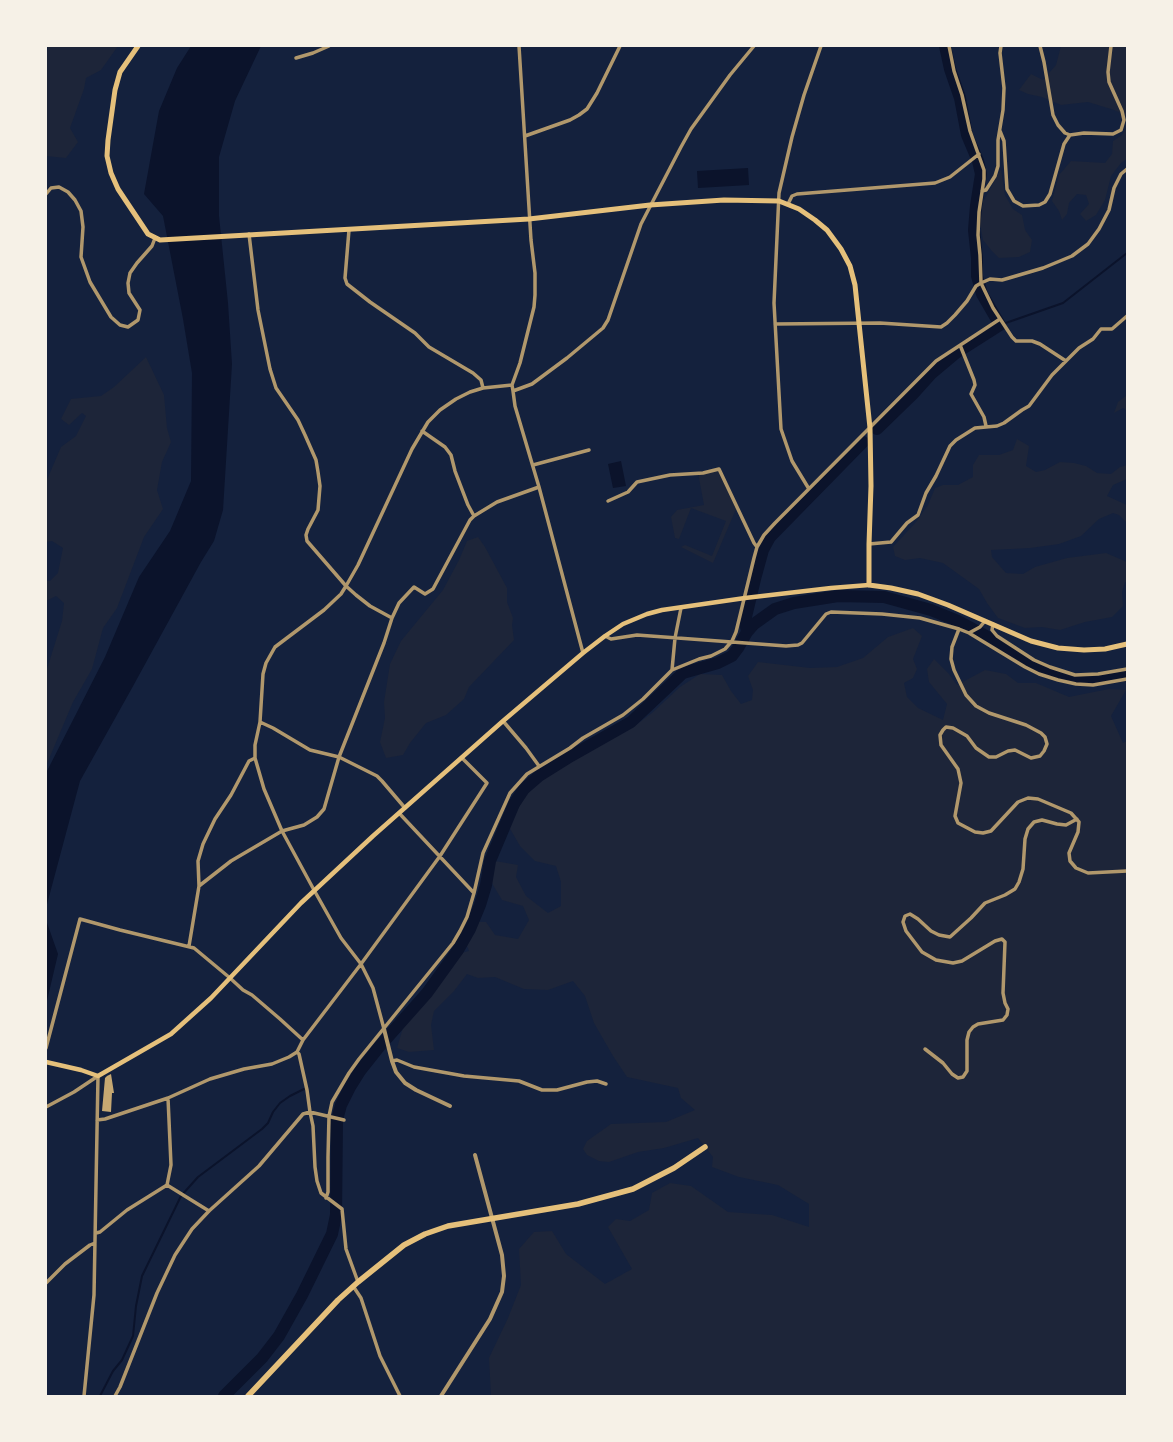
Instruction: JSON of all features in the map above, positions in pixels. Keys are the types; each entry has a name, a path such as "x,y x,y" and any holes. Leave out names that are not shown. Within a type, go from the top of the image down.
{"highway":[{"path":"248,1396 338,1300 355,1284 404,1245 425,1234 448,1226 578,1204 633,1189 674,1168 705,1147"}],"main road":[{"path":"138,46 120,72 115,90 107,156 111,173 118,189 148,234 157,239 348,230 529,219 650,205 724,200 779,201 799,209 815,220 828,230 841,249 850,266 855,285 870,428 871,486 869,585"},
{"path":"46,1062 81,1070 98,1076 171,1034 186,1022 230,978 314,890 503,721 605,636 623,624 647,614 745,598 869,585 918,594 948,605 1031,641 1058,648 1084,650 1105,649 1127,644"}],"street":[{"path":"296,58 329,46"},
{"path":"519,46 529,219 535,273 534,301 520,363 512,385 515,406 540,486 583,653"},
{"path":"525,136 570,120 587,109 597,93 620,46"},
{"path":"513,391 532,384 603,328 608,320 641,224 650,205 691,129 730,75 754,46"},
{"path":"809,489 792,461 781,429 774,303 779,193 792,137 804,95 822,46"},
{"path":"948,46 954,71 962,94 970,131 984,170 978,235 981,283 1000,319 1012,337 1016,340 1032,341 1040,344 1066,361"},
{"path":"982,191 986,190 995,176 998,166 998,140 1004,110 1000,53 1001,46"},
{"path":"1040,46 1053,115 1058,126 1070,135 1084,133 1113,134 1121,130 1124,120 1122,111 1109,82 1108,72 1111,46"},
{"path":"1000,131 1004,141 1007,189 1014,201 1023,206 1039,206 1045,202 1050,194 1064,144 1070,135"},
{"path":"788,204 792,196 797,194 935,183 950,177 978,154"},
{"path":"774,324 860,322 941,327 955,315 967,301 976,286 981,283 990,279 1009,278 1043,268 1072,256 1088,244 1099,229 1109,210 1114,188 1121,174 1127,169"},
{"path":"46,194 51,188 59,187 68,192 75,200 81,211 83,227 81,256 90,282 111,317 120,325 128,327 138,320 140,310 129,293 128,283 130,273 157,239"},
{"path":"348,230 345,278 347,284 415,333 429,348 473,373 481,380 483,388"},
{"path":"246,235 258,310 270,369 276,388 298,420 316,460 319,502 318,510 306,535 307,540 346,586 370,606 392,618"},
{"path":"869,544 891,542 907,523 918,515 926,493 950,446 975,428 997,426 1030,406 1052,375 1079,348 1093,339 1101,329 1112,329 1127,316"},
{"path":"326,1198 328,1192 329,1116 332,1102 349,1073 453,943 467,916 483,853 510,794 527,774 570,748 583,738 623,715 643,699 672,670 699,659 711,656 725,649 732,642 736,632 757,547 764,535 936,361 1000,319"},
{"path":"960,345 974,380 975,385 971,394 984,417 986,426"},
{"path":"450,1106 416,1090 405,1083 396,1072 374,988 361,964 341,938 282,831 264,789 255,758 255,745 260,722 263,674 270,655 275,647 324,610 341,594 358,565 412,449 428,422 450,403 470,392 483,388 512,385"},
{"path":"422,431 445,447 450,455 468,505 474,516"},
{"path":"533,465 589,450"},
{"path":"608,501 628,492 637,482 670,475 703,473 719,469 757,547"},
{"path":"199,886 231,861 282,831 304,825 317,817 324,808 339,757 392,618 399,604 414,587 425,594 433,589 470,520 474,516 497,502 540,486"},
{"path":"672,670 675,638 681,608"},
{"path":"605,636 611,639 637,635 780,646 798,645 802,643 826,614 831,612 882,614 920,618 959,629 969,633 1025,667 1039,674 1058,680 1076,684 1093,685 1127,679"},
{"path":"969,633 980,627 985,621"},
{"path":"993,624 992,630 996,636 1034,660 1050,667 1075,675 1098,674 1127,669"},
{"path":"959,629 952,647 951,659 954,670 966,695 976,706 989,713 1026,725 1041,733 1045,737 1046,744 1044,751 1040,756 1031,758 1015,750 989,757 976,748 967,736 953,728 946,727 940,736 941,745 958,769 961,783 955,816 958,823 975,832 983,833 992,831 1018,802 1028,798 1038,800 1062,808 1072,813 1077,818 1079,822 1078,832 1069,853 1070,861 1076,868 1088,873 1127,871"},
{"path":"503,721 539,766"},
{"path":"260,722 310,750 339,757 377,776 405,808"},
{"path":"189,946 199,886 198,862 203,844 215,819 249,761 255,758"},
{"path":"97,1120 105,1119 168,1098 210,1079 244,1069 272,1064 289,1057 296,1052 303,1040 440,856 487,783 462,758"},
{"path":"399,813 474,893"},
{"path":"925,1049 942,1063 952,1074 958,1078 963,1077 967,1071 967,1040 969,1032 978,1024 1003,1020 1007,1015 1008,1009 1003,993 1005,942 1002,940 995,941 962,961 953,963 936,960 922,952 906,931 903,922 905,916 910,914 931,931 939,935 950,937 985,903 1005,895 1015,889 1023,869 1025,839 1028,829 1034,822 1042,820 1066,825 1077,818"},
{"path":"46,1048 80,919 194,948 243,990 252,995 303,1040"},
{"path":"296,1052 299,1054 304,1081 308,1090 313,1126 317,1181 321,1193 342,1209 346,1249 355,1284 380,1356 400,1396"},
{"path":"392,1061 397,1060 414,1067 464,1076 519,1081 542,1090 557,1090 587,1082 597,1081 606,1084"},
{"path":"46,1107 74,1092 98,1076"},
{"path":"84,1396 94,1295 98,1076"},
{"path":"96,1233 100,1232 126,1210 167,1185 171,1165 168,1098"},
{"path":"115,1396 120,1387 157,1293 175,1256 192,1229 209,1211 259,1166 303,1114 310,1112 344,1120"},
{"path":"441,1396 490,1319 502,1292 504,1276 502,1255 475,1155"},
{"path":"167,1185 209,1211"},
{"path":"46,1283 65,1264 90,1245 96,1243"}],"shaded area":[{"path":"47,46 118,46 101,70 86,78 84,89 70,128 78,142 66,158 46,156"},
{"path":"191,46 261,46 235,101 219,157 219,216 228,303 232,364 223,510 214,541 80,781 46,908 46,773 105,657 139,577 170,531 191,481 192,373 163,216 144,194 159,111 177,68"},
{"path":"1061,46 1127,46 1127,116 1114,110 1088,102 1061,105 1019,90 1031,74 1043,80 1056,65"},
{"path":"1127,127 1127,159 1121,163 1111,176 1105,200 1096,215 1086,221 1080,214 1089,204 1086,195 1077,194 1069,203 1067,214 1062,220 1059,211 1052,201 1059,175 1071,161 1105,163 1112,154 1113,141 1122,135"},
{"path":"748,168 749,185 698,188 697,171"},
{"path":"1001,169 1005,195 1013,209 1022,215 1025,230 1032,240 1030,252 1019,257 999,258 983,240 980,224 983,202"},
{"path":"146,357 164,395 167,428 171,442 162,462 157,490 163,509 144,537 117,608 103,628 92,669 73,702 46,766 46,672 62,621 64,603 56,596 46,601 46,581 50,581 58,573 63,548 52,541 46,542 46,482 61,447 76,436 86,416 82,413 69,425 61,419 71,399 101,396 114,387"},
{"path":"1127,395 1127,411 1123,408 1114,413 1118,402"},
{"path":"1017,439 1029,446 1026,466 1036,472 1045,470 1060,462 1086,466 1097,473 1111,474 1120,467 1127,465 1127,479 1113,485 1107,496 1127,505 1127,523 1119,515 1113,513 1099,519 1081,536 1059,544 1030,548 991,550 992,557 1006,573 1023,574 1035,567 1067,558 1106,553 1127,562 1127,582 1125,582 1122,592 1123,606 1112,617 1085,622 1060,630 1042,627 1025,628 998,618 979,589 943,563 920,558 905,560 895,556 893,547 916,522 928,505 935,488 943,485 958,485 973,477 973,465 979,455 999,455 1013,450"},
{"path":"621,461 626,486 613,488 608,464"},
{"path":"718,471 736,509 713,563 681,547 685,545 712,556 726,521 691,508 679,539 675,538 671,517 677,510 704,505 698,473"},
{"path":"478,537 507,588 507,602 513,618 512,625 514,640 469,687 464,699 446,715 426,723 410,743 403,755 386,758 380,742 385,718 384,702 390,664 401,641 443,590 467,541"},
{"path":"913,628 922,636 913,659 917,669 913,678 904,683 907,697 918,708 943,720 947,704 929,682 927,669 934,659 949,674 957,685 985,670 1006,674 1018,683 1036,683 1069,697 1109,689 1126,690 1111,716 1123,743 1127,741 1127,1396 491,1396 489,1358 508,1318 521,1285 519,1249 534,1232 552,1231 566,1254 605,1284 632,1269 608,1227 616,1219 630,1221 649,1210 652,1193 670,1183 691,1186 728,1212 772,1215 809,1227 809,1204 778,1185 739,1177 712,1167 713,1157 698,1138 664,1148 638,1152 609,1162 599,1161 587,1155 583,1149 587,1141 611,1124 666,1122 695,1110 681,1098 678,1088 627,1077 594,1023 585,996 573,981 548,990 524,989 495,977 478,978 467,974 454,991 434,1011 431,1025 434,1050 409,1052 397,1048 404,1024 418,1003 457,954 469,951 466,943 476,922 486,922 495,935 518,939 529,920 523,906 502,900 490,880 495,861 518,865 516,877 526,896 548,913 561,906 561,882 556,866 535,861 520,846 509,827 528,789 555,768 582,751 633,727 652,713 680,687 700,674 722,675 731,691 741,704 752,700 753,690 748,676 758,662 810,668 837,667 863,658 888,637"},
{"path":"46,920 58,954 46,1005"}],"building":[{"path":"111,1074 114,1093 112,1093 111,1112 102,1111 105,1078"}],"waterway":[{"path":"877,429 931,374 956,353 1000,325 982,294 977,276 974,230 981,174 978,161 967,135 960,98 950,69 945,46"},
{"path":"1000,325 1063,303 1127,253"},
{"path":"747,632 745,621 755,579 763,550 770,537 863,442"},
{"path":"224,1396 262,1358 279,1336 302,1295 332,1234 336,1215 337,1120 341,1105 350,1087 360,1071 379,1047 427,993 458,950 470,929 480,905 486,885 490,861 514,804 524,789 539,776 631,722 683,673 718,663 732,656 747,632 754,624 775,609 794,603 838,596 884,597 931,610 958,621 986,636 1039,669 1055,675 1078,680 1094,680 1127,675"},
{"path":"100,1396 113,1371 122,1360 133,1336 136,1306 142,1276 181,1196 198,1177 262,1129 268,1123 273,1112 280,1103 304,1089"}]}
